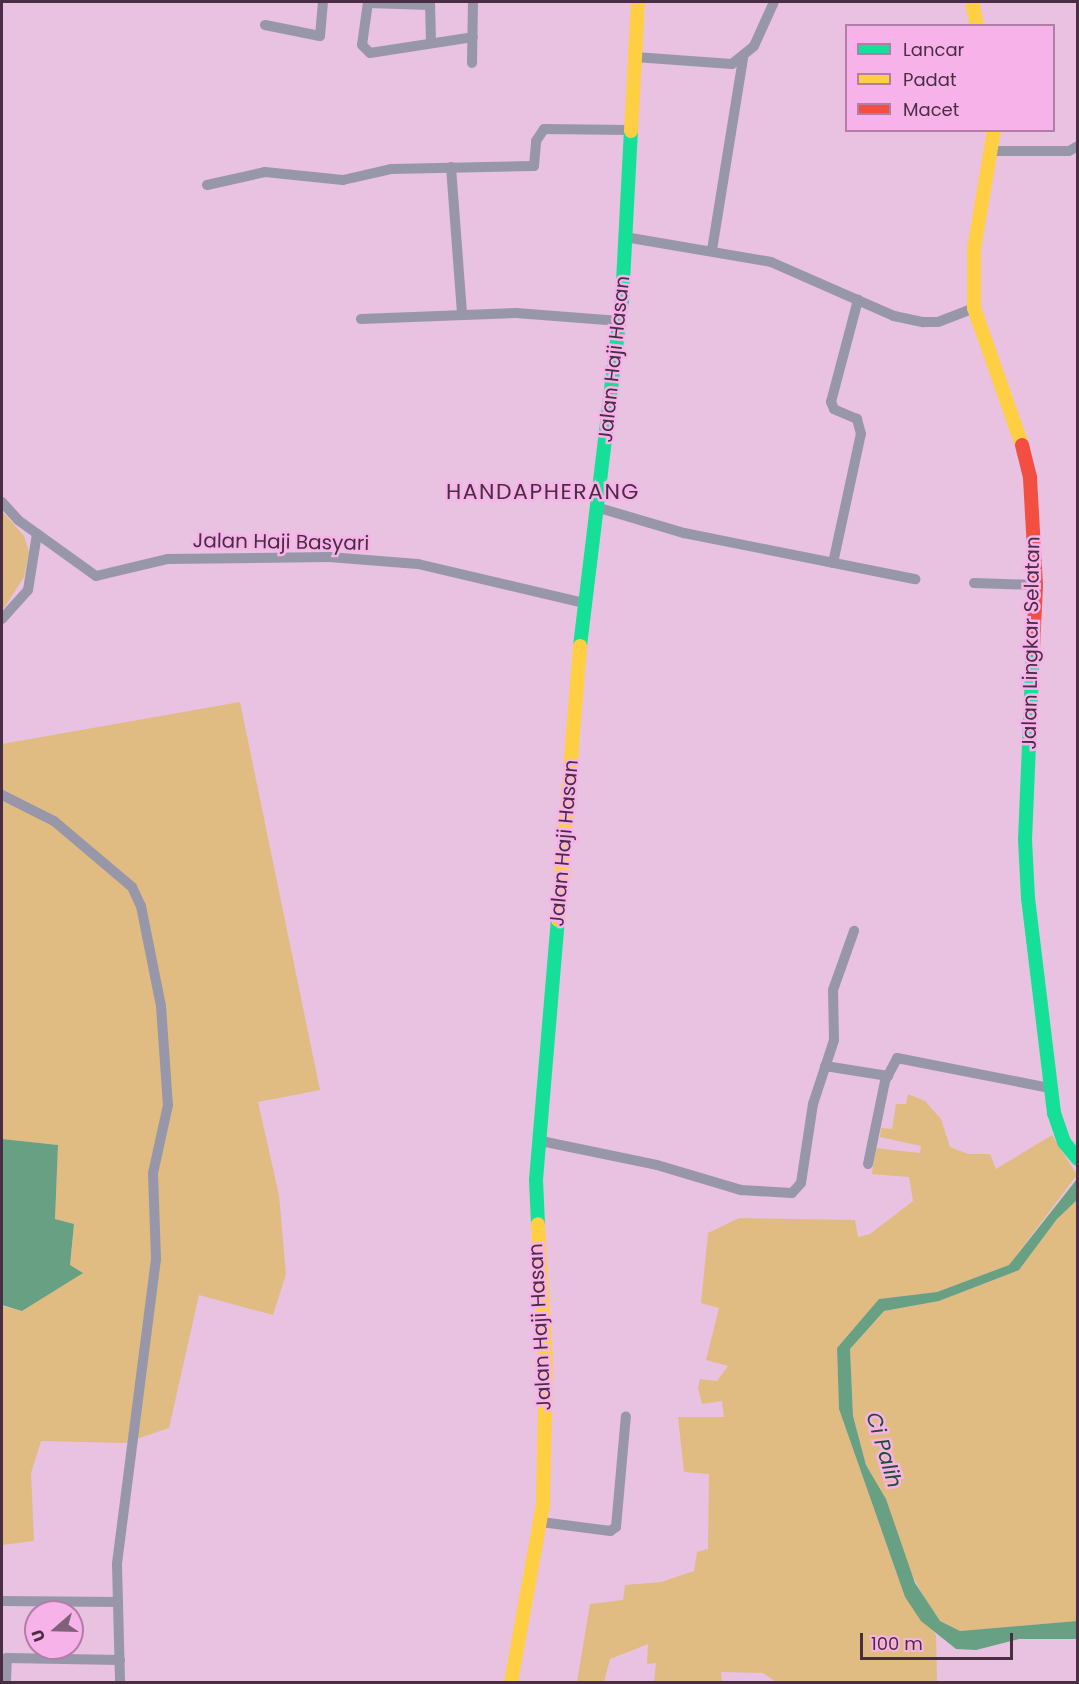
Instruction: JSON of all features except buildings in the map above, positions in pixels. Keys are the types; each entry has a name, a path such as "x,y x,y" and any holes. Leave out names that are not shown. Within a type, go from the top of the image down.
{"street":[{"path":"266,25 320,36 323,2"},
{"path":"431,42 430,3 368,2 362,45 370,53 472,37"},
{"path":"472,63 473,2"},
{"name":"Jalan Haji Hasan","path":"512,1683 541,1522 546,1360 535,1217 584,603 620,321 638,2"},
{"path":"634,57 728,65 743,58 754,46 774,2"},
{"path":"972,2 977,24"},
{"path":"712,250 743,58"},
{"path":"207,185 265,171 343,180 391,169 534,166 536,141 544,129 630,130"},
{"name":"Jalan Lingkar Selatan","path":"994,132 993,151 974,248 974,308 1024,448 1036,585 1025,839 1050,1088 1064,1142 1077,1159"},
{"path":"993,151 1069,151 1077,146"},
{"path":"451,167 462,314"},
{"path":"625,237 712,250 771,262 858,300 922,322 938,322 974,308"},
{"path":"833,563 861,434 857,420 834,409 831,402 858,300"},
{"path":"361,319 462,314 620,321"},
{"name":"Jalan Haji Basyari","path":"2,502 37,534 96,576 168,559 328,557 418,564 584,603"},
{"path":"596,507 666,529 915,579"},
{"path":"2,619 28,590 37,534"},
{"path":"974,583 1036,585"},
{"path":"2,795 54,821 132,887 141,906 161,1006 168,1105 153,1173 156,1259 122,1514 118,1602 120,1683"},
{"path":"541,1141 657,1165 741,1190 792,1193 801,1183 813,1104 834,1040 833,990 854,931"},
{"path":"868,1164 888,1076 902,1057 1050,1088"},
{"path":"825,1066 888,1076"},
{"path":"541,1522 610,1531 616,1527 626,1416"},
{"path":"2,1601 118,1602"},
{"path":"6,1683 4,1658 120,1660"}],"shaded area":[{"path":"2,511 24,536 29,552 24,577 2,611"},
{"path":"240,702 320,1090 258,1102 279,1195 286,1274 273,1315 199,1295 169,1428 125,1443 41,1441 31,1473 34,1541 2,1545 2,1306 23,1311 70,1265 74,1224 55,1219 58,1145 2,1139 2,744"},
{"path":"908,1094 925,1101 941,1119 950,1147 968,1154 990,1154 996,1169 1052,1135 1077,1175 1009,1265 937,1292 879,1299 837,1348 839,1409 905,1597 936,1635 937,1682 776,1682 763,1673 721,1672 722,1682 654,1682 656,1663 647,1664 648,1644 610,1659 604,1682 577,1682 590,1604 623,1600 625,1585 661,1582 694,1571 697,1552 708,1549 709,1474 684,1472 678,1417 724,1417 722,1401 702,1404 698,1388 700,1379 717,1381 728,1366 706,1360 719,1308 701,1303 708,1233 739,1218 855,1220 858,1237 870,1234 913,1201 909,1177 872,1174 875,1148 920,1153 921,1146 880,1137 881,1128 892,1129 896,1104 906,1104"},
{"path":"2,1139 58,1145 55,1219 74,1224 70,1265 83,1273 22,1311 2,1305"},
{"path":"1077,1179 1077,1200 1057,1219 1019,1270 939,1301 884,1311 850,1349 853,1416 866,1465 886,1499 915,1583 940,1621 960,1631 1077,1621 1077,1639 1019,1639 976,1650 956,1649 921,1621 905,1597 839,1409 837,1348 879,1299 937,1292 1009,1265"},
{"path":"1077,1200 1077,1621 960,1631 940,1621 928,1605 906,1563 886,1499 866,1465 853,1416 850,1349 884,1311 939,1301 1019,1270 1057,1219"}],"traffic: fast":[{"path":"580,646 622,301 631,131"},
{"path":"1033,649 1025,839 1028,898 1054,1113 1064,1142 1078,1159"},
{"path":"538,1224 536,1180 558,920"}],"traffic: slow":[{"path":"631,131 638,2"},
{"path":"972,2 977,24"},
{"path":"994,132 974,248 974,308 1022,445"},
{"path":"558,920 580,646"},
{"path":"511,1682 543,1504 546,1360 538,1224"}],"traffic: jam":[{"path":"1022,445 1030,478 1036,585 1033,649"}],"district":[{"name":"HANDAPHERANG","path":"543,492"}],"water label":[{"name":"Ci Palih","path":"884,1450"}]}
